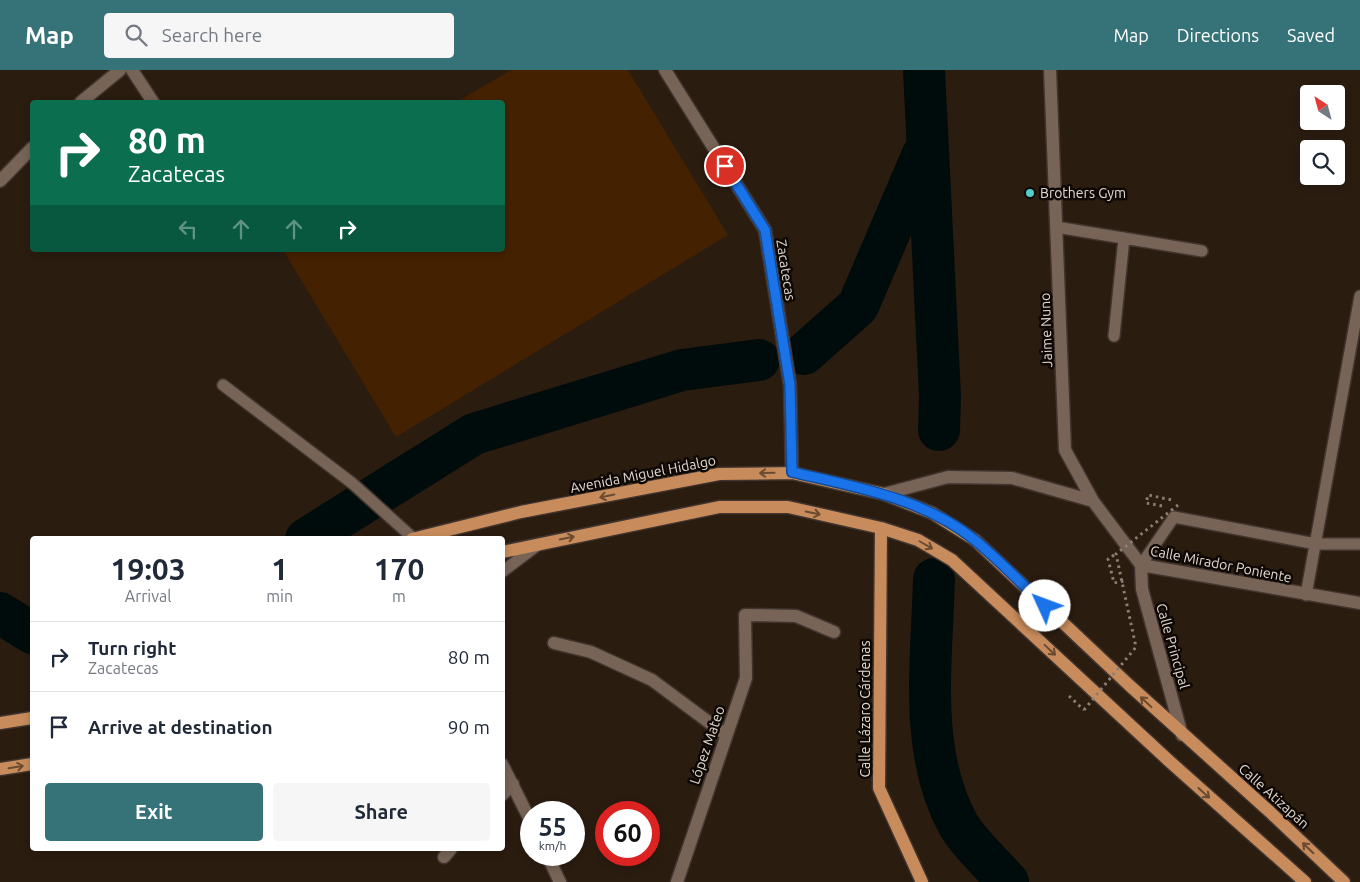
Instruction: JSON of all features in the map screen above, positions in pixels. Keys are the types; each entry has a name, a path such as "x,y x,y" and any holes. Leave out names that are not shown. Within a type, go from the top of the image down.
{"main road":[{"name":"Avenida Miguel Hidalgo","path":"420,536 521,512 719,474 792,472 884,494 932,513 975,540 1182,734"},
{"path":"505,551 719,507 788,507 881,528 918,540 952,560 1168,760 1305,882"},
{"name":"Calle Lázaro Cárdenas","path":"881,528 880,788 922,882"},
{"path":"0,723 30,718"},
{"name":"Calle Atizapán","path":"1182,734 1270,812 1344,882"},
{"path":"0,769 30,764"}],"street":[{"path":"83,100 120,70"},
{"path":"132,70 152,100"},
{"name":"Zacatecas","path":"665,70 765,230 790,385 792,472"},
{"name":"Jaime Nuno","path":"1050,70 1065,450 1093,501 1141,565"},
{"path":"0,181 30,150"},
{"path":"884,494 948,477 1012,478 1093,501"},
{"name":"Calle Principal","path":"1141,565 1142,589 1182,734"},
{"name":"Calle Mirador Poniente","path":"1141,565 1306,595 1360,602"},
{"name":"López Mateo","path":"677,882 746,678 745,615 796,616 834,632"},
{"path":"554,643 591,652 652,680 726,735"},
{"path":"505,769 521,801"},
{"path":"505,792 513,784"},
{"path":"552,866 560,882"}],"lane":[{"path":"1056,227 1202,251"},
{"path":"1114,336 1124,238"},
{"path":"1306,595 1360,296"},
{"path":"223,385 352,482 410,536"},
{"name":"Calle Mirador Poniente","path":"1141,565 1174,517 1316,544 1360,544"},
{"path":"505,570 539,544"}],"path":[{"path":"1084,710 1136,647 1116,554 1178,505"},
{"path":"1108,559 1114,583"}],"shaded area":[{"path":"511,70 628,70 728,235 396,437 284,252 505,252 505,100 460,100"}],"waterway":[{"path":"924,70 940,396 939,430"},
{"path":"804,354 858,306 923,154"},
{"path":"311,536 474,434 682,370 759,360"},
{"path":"934,579 930,704 937,766 945,796 962,831 1008,882"},
{"path":"0,613 30,632"}],"place":[{"name":"Brothers Gym","path":"1030,193"}],"route":[{"path":"725,166 765,230 790,385 792,472 884,494 932,513 975,540 1045,606"}]}
